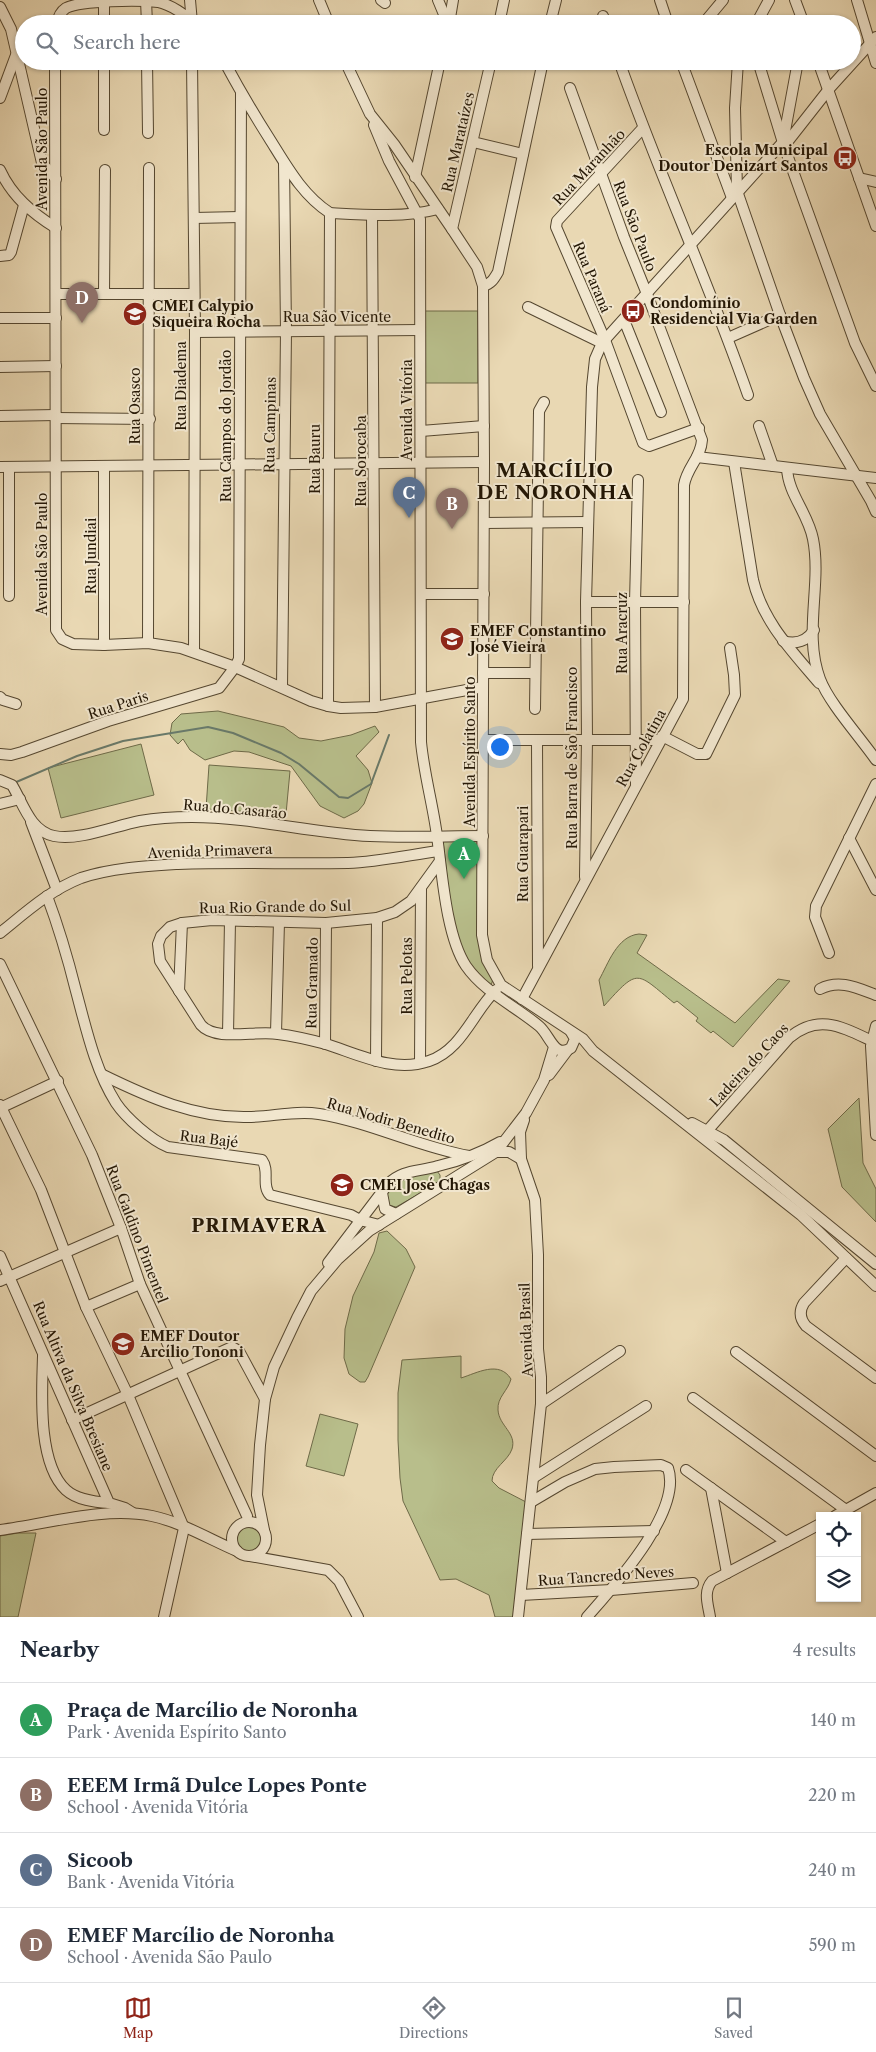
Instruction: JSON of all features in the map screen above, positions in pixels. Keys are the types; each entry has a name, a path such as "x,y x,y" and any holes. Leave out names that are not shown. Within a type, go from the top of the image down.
{"street":[{"path":"60,15 66,4 146,0 160,3 186,15"},
{"path":"146,0 147,15"},
{"path":"190,0 191,15"},
{"path":"320,0 326,15"},
{"path":"438,0 444,15"},
{"path":"450,15 453,0"},
{"path":"501,15 504,0"},
{"path":"552,15 556,0"},
{"path":"660,0 665,15"},
{"path":"710,15 723,0"},
{"path":"761,15 769,0"},
{"path":"795,0 801,15"},
{"path":"856,0 873,41 876,63"},
{"path":"104,1 104,15"},
{"path":"0,7 11,29 15,49"},
{"path":"861,54 873,41"},
{"path":"0,98 15,57"},
{"path":"20,70 39,155 42,163 56,179"},
{"name":"Avenida São Paulo","path":"55,70 56,630 62,639 67,642 104,645 148,643 194,652 235,667 311,701 341,708 375,707 483,687"},
{"path":"104,70 104,130"},
{"path":"147,70 148,133"},
{"name":"Rua Diadema","path":"192,70 195,332 194,652"},
{"path":"229,70 284,163 311,198 330,213 372,215 418,214 438,209"},
{"name":"Avenida Espírito Santo","path":"349,70 370,114 394,144 477,267 483,286 483,836 484,948 487,960 501,985 583,1039 589,1048 668,1108"},
{"path":"415,177 438,70"},
{"name":"Rua Marataízes","path":"452,229 488,70"},
{"path":"483,286 488,285 498,272 541,70"},
{"path":"622,70 643,128 728,338 748,395"},
{"path":"685,70 735,194 804,378 820,414 876,512"},
{"path":"735,194 735,108 737,70"},
{"path":"761,70 783,144 855,343 876,386"},
{"path":"783,144 796,70"},
{"path":"822,70 876,226"},
{"path":"528,307 603,341 624,320 735,194 783,144 847,70"},
{"name":"Rua São Paulo","path":"570,88 600,174 699,428 702,448 686,473 684,485"},
{"name":"Rua Campos do Jordão","path":"235,667 239,656 241,93"},
{"name":"Avenida Vitória","path":"370,114 384,152 418,214 421,262 421,742 423,770 437,837 449,918 465,965 491,991 538,1025 553,1045"},
{"name":"Rua Maranhão","path":"556,225 643,128"},
{"path":"473,142 523,154"},
{"path":"384,152 389,144 394,144"},
{"name":"Rua Campinas","path":"282,687 286,331 284,163"},
{"name":"Rua Osasco","path":"148,643 150,419 148,295 149,168"},
{"path":"0,170 12,191 24,205 38,217 56,228"},
{"path":"104,294 105,170"},
{"path":"860,178 876,182"},
{"path":"0,256 9,255 11,252 24,205"},
{"name":"Rua Bauru","path":"328,706 330,213"},
{"name":"Rua Sorocaba","path":"372,215 375,707"},
{"path":"194,218 240,217"},
{"name":"Rua Paraná","path":"556,225 646,446 699,428"},
{"path":"56,294 194,294"},
{"path":"728,338 780,315"},
{"path":"0,318 56,318"},
{"path":"624,320 661,412"},
{"name":"Rua São Vicente","path":"195,332 420,330"},
{"name":"Rua Barra de São Francisco","path":"585,878 586,602 593,371 598,351 603,341"},
{"path":"0,367 56,366"},
{"path":"535,709 540,410 544,402"},
{"path":"0,416 150,419"},
{"path":"421,431 484,426"},
{"path":"759,426 773,466"},
{"path":"697,457 876,478"},
{"path":"9,596 4,467 484,462"},
{"path":"734,462 756,589 767,617 783,641 826,692 876,760"},
{"name":"Rua Jundiai","path":"104,467 104,645"},
{"path":"787,468 790,487 805,514 814,540 815,660 819,677 826,692"},
{"name":"Rua Aracruz","path":"636,786 635,602 638,480"},
{"name":"Rua Colatina","path":"522,999 683,696 684,485"},
{"path":"484,523 588,522"},
{"path":"422,594 484,594"},
{"path":"586,602 684,602"},
{"path":"783,641 793,643 802,641 814,630"},
{"path":"483,740 635,740 661,738 697,754 706,754 735,695 730,648"},
{"name":"Rua Paris","path":"0,754 22,752 108,721 215,689 222,686 235,667"},
{"path":"483,673 536,673"},
{"path":"0,697 3,700 16,704"},
{"name":"Rua Guarapari","path":"536,740 538,967"},
{"name":"Rua do Casarão","path":"0,780 10,783 30,819 47,834 60,836 82,834 147,820 195,817 221,818 369,836 437,837"},
{"path":"829,953 815,918 815,910 876,784"},
{"path":"0,804 20,799"},
{"path":"30,819 57,890"},
{"path":"437,837 483,836"},
{"path":"850,838 876,890"},
{"name":"Avenida Primavera","path":"0,933 47,896 80,879 96,874 156,865 203,863 351,863 439,856"},
{"name":"Rua Rio Grande do Sul","path":"439,856 421,888 411,901 396,912 377,918 326,923 230,921 182,923 165,931 158,944 160,961 205,1030 216,1034 276,1033 325,1044 376,1061 400,1066 420,1063 435,1058 450,1049 491,991"},
{"name":"Rua Pelotas","path":"420,1063 421,888"},
{"name":"Rua Bajé","path":"47,896 62,938 86,1028 103,1075 121,1109 162,1145 175,1149 262,1160 267,1172 265,1186 270,1195 352,1215 360,1220 379,1225"},
{"path":"376,1061 377,918"},
{"path":"228,1034 230,921"},
{"path":"276,1033 279,922"},
{"path":"179,992 182,923"},
{"name":"Rua Gramado","path":"325,1044 326,923"},
{"name":"Rua Galdino Pimentel","path":"0,964 92,1155 140,1284 247,1516"},
{"path":"820,989 835,984 846,984 876,995"},
{"path":"491,991 501,985"},
{"name":"Ladeira do Caos","path":"708,1130 789,1038 798,1031 815,1025 828,1024 841,1027 872,1041"},
{"path":"876,1026 872,1041 876,1136"},
{"path":"315,1286 347,1250 379,1225 496,1152 526,1113 544,1080 575,1039 569,1030 557,1030 553,1033 553,1045 544,1080"},
{"path":"553,1045 562,1052 580,1045 589,1048"},
{"name":"Rua Nodir Benedito","path":"103,1075 160,1101 190,1110 231,1117 319,1114 444,1152 469,1156"},
{"path":"58,1081 0,1107 41,1190 86,1307 128,1395 184,1528 164,1617"},
{"path":"668,1108 724,1140 876,1264"},
{"path":"668,1108 807,1220 876,1286"},
{"name":"Avenida Brasil","path":"518,1617 541,1404 535,1200 521,1160 520,1132 526,1113"},
{"path":"237,1551 232,1537 236,1528 247,1516 251,1508 257,1482 265,1399 278,1359 297,1318 330,1258 393,1180 404,1173 438,1166 469,1156 505,1139"},
{"path":"438,1166 444,1152"},
{"path":"496,1152 509,1152 521,1160"},
{"path":"438,1166 442,1173 442,1185"},
{"path":"382,1193 386,1208 396,1214"},
{"path":"5,1279 120,1228"},
{"path":"846,1258 844,1252 846,1248 850,1246 855,1247"},
{"name":"Rua Altiva da Silva Bresiane","path":"0,1256 5,1279 43,1353 109,1503"},
{"path":"846,1258 804,1303 801,1309 801,1318 806,1326 876,1378"},
{"path":"86,1307 140,1284"},
{"path":"72,1420 229,1347 235,1347 239,1351 265,1399"},
{"path":"541,1404 620,1351"},
{"path":"736,1352 876,1456"},
{"path":"43,1353 42,1404 47,1447 54,1470 66,1490 74,1495 125,1508 133,1514"},
{"path":"693,1398 846,1510"},
{"path":"533,1478 646,1406"},
{"path":"531,1502 570,1479 595,1469 614,1466 666,1466 670,1474 670,1493 654,1531 610,1590 587,1617"},
{"path":"686,1470 786,1542"},
{"path":"257,1482 259,1509 265,1533 270,1547 276,1556 285,1562"},
{"path":"711,1488 727,1573"},
{"path":"842,1512 876,1493"},
{"path":"0,1530 77,1518 133,1514 161,1518 243,1555 319,1567 333,1573 340,1581 358,1617"},
{"path":"204,1536 222,1535 245,1522 253,1522 259,1525 265,1533 266,1544 262,1550 250,1556"},
{"path":"710,1617 706,1594 712,1581 816,1526"},
{"path":"0,1534 19,1528"},
{"path":"527,1534 654,1531"},
{"name":"Rua Tancredo Neves","path":"521,1595 693,1583"}],"green space":[{"path":"425,311 478,311 478,383 425,383"},
{"path":"218,711 284,727 299,738 321,741 351,735 375,726 379,732 356,756 368,770 372,783 364,804 358,811 344,818 320,806 291,766 249,752 234,751 205,760 190,750 183,739 178,744 170,735 172,723 181,714"},
{"path":"141,744 154,795 61,818 48,768"},
{"path":"209,765 290,771 286,814 206,809"},
{"path":"481,839 478,927 493,979 490,989 468,962 458,941 452,914 443,841"},
{"path":"647,935 637,953 735,1023 778,979 790,981 733,1047 713,1031 711,1033 696,1021 698,1018 677,1001 674,1003 652,985 638,978 624,985 604,1006 599,980 619,945 631,936"},
{"path":"859,1098 863,1163 876,1189 876,1222 842,1187 828,1129"},
{"path":"437,1171 440,1175 440,1182 396,1207 388,1205 385,1190 402,1178"},
{"path":"387,1231 406,1249 415,1267 368,1377 365,1382 360,1382 349,1374 344,1358 345,1329 353,1296 374,1252 379,1233"},
{"path":"461,1356 461,1378 494,1369 506,1373 511,1379 499,1401 498,1410 501,1421 512,1438 512,1449 497,1468 492,1481 499,1488 526,1502 517,1617 495,1617 489,1595 456,1579 440,1580 403,1501 398,1440 398,1393 402,1360"},
{"path":"320,1414 358,1424 344,1476 306,1466"},
{"path":"249,1527 257,1531 261,1539 257,1547 249,1551 241,1547 237,1539 241,1531"},
{"path":"36,1533 18,1617 0,1617 0,1536"}],"waterway":[{"path":"14,783 77,756 123,741 208,727 233,733 281,753 299,764 339,797 348,798 371,784 389,735"}],"place":[{"name":"Escola Municipal Doutor Denizart Santos","path":"845,158"},
{"name":"Condomínio Residencial Via Garden","path":"633,311"},
{"name":"CMEI Calypio Siqueira Rocha","path":"135,314"},
{"name":"EMEF Marcílio de Noronha","path":"82,323"},
{"name":"Sicoob","path":"409,518"},
{"name":"EEEM Irmã Dulce Lopes Ponte","path":"452,529"},
{"name":"EMEF Constantino José Vieira","path":"452,639"},
{"name":"Praça de Marcílio de Noronha","path":"464,879"},
{"name":"CMEI José Chagas","path":"342,1185"},
{"name":"EMEF Doutor Arcílio Tononi","path":"123,1344"}],"district":[{"name":"MARCÍLIO DE NORONHA","path":"555,481"},
{"name":"PRIMAVERA","path":"259,1225"}]}
